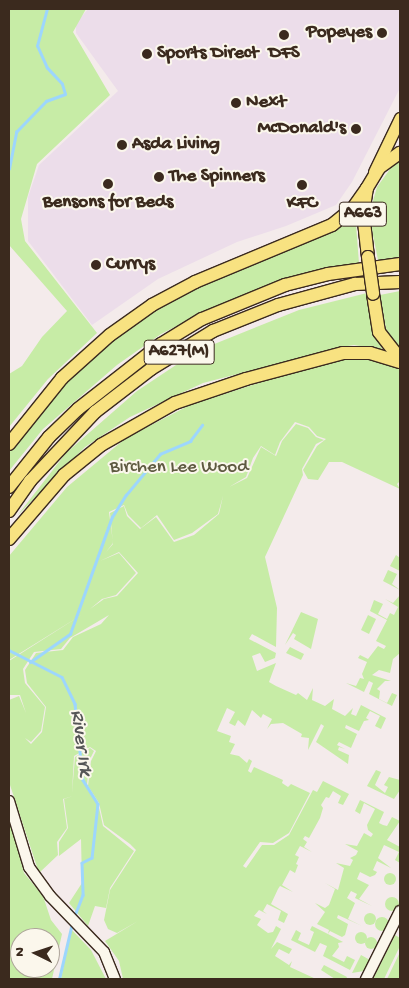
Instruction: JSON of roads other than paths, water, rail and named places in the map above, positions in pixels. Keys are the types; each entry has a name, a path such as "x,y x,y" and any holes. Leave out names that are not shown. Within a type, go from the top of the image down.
{"highway":[{"name":"A663","path":"400,153 374,174 367,188 363,213 373,294 380,332 400,360"},
{"name":"A627(M)","path":"9,444 62,378 110,335 152,305 195,282 332,225 346,215 367,188"},
{"name":"A627(M)","path":"9,487 49,437 78,409 146,355 202,319 285,285 328,274 400,264"},
{"name":"A627(M)","path":"9,511 30,482 95,412 151,369 213,331 278,305 354,284 400,282"},
{"name":"A627(M)","path":"9,539 58,482 93,451 123,430 175,402 246,378 343,353 370,353 400,360"}],"main road":[{"name":"A663","path":"374,174 400,118"},
{"path":"9,801 30,867 66,913 104,952 115,979"},
{"path":"366,979 400,910"}],"waterway":[{"path":"9,169 16,132 46,101 65,94 62,84 47,68 37,46 47,9"},
{"path":"30,662 70,634 112,517 126,495 160,454 190,441 202,425"},
{"name":"River Irk","path":"9,650 62,677 75,704 83,780 98,804 92,858 82,863 83,895 74,918"},
{"name":"River Irk","path":"59,979 72,923"}],"place":[{"name":"Popeyes","path":"382,33"},
{"name":"DFS","path":"284,35"},
{"name":"Sports Direct","path":"147,54"},
{"name":"Next","path":"236,103"},
{"name":"McDonald's","path":"356,129"},
{"name":"Asda Living","path":"122,145"},
{"name":"The Spinners","path":"159,177"},
{"name":"Bensons for Beds","path":"108,184"},
{"name":"KFC","path":"302,185"},
{"name":"Currys","path":"96,265"}],"park label":[{"name":"Birchen Lee Wood","path":"179,468"}]}
